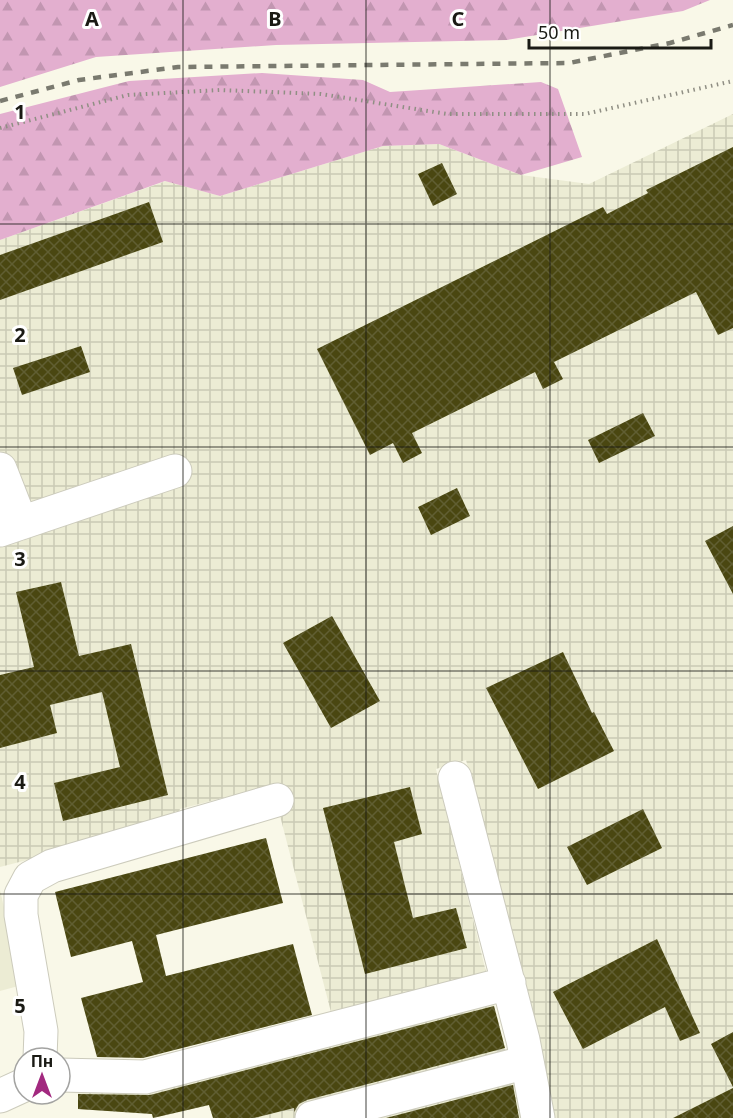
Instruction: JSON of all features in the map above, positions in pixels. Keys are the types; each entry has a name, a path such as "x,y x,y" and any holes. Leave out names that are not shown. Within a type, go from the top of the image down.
{"lane":[{"path":"0,469 10,526 175,471"},
{"path":"455,778 509,983 538,1118"},
{"path":"40,1046 41,1031 21,915 21,895 30,878 52,866 277,800"},
{"path":"72,1076 145,1077 509,983"},
{"path":"312,1118 527,1062"}],"path":[{"path":"0,128 128,95 220,90 321,94 447,114 585,114 733,81"}],"shaded area":[{"path":"733,114 733,1118 554,1118 514,941 466,760 436,769 522,1118 213,1118 209,1105 153,1118 151,1114 78,1109 79,1086 338,1039 272,785 180,809 175,822 0,867 0,240 166,181 220,196 383,146 439,144 521,175 589,184"},
{"path":"0,890 22,985 0,991"}],"green space":[{"path":"0,0 710,0 683,11 507,40 276,45 96,57 0,87"},
{"path":"262,73 363,80 390,92 541,82 558,89 582,157 521,175 439,144 383,146 220,196 165,181 0,240 0,114 129,81"}],"building":[{"path":"733,147 733,328 718,335 696,292 554,362 563,379 543,389 535,372 412,433 422,453 403,463 393,443 370,455 317,349 603,207 607,214 648,193 646,190"},
{"path":"442,163 457,194 433,206 418,174"},
{"path":"149,202 163,242 0,300 0,255"},
{"path":"81,346 90,372 22,395 13,368"},
{"path":"643,413 655,436 599,463 588,440"},
{"path":"457,488 470,516 431,535 418,507"},
{"path":"733,526 733,594 705,541"},
{"path":"61,582 79,656 131,644 168,795 63,821 54,783 120,767 102,692 50,705 57,733 0,748 0,675 34,667 16,592"},
{"path":"332,616 380,701 331,728 283,643"},
{"path":"563,652 592,713 594,712 614,751 538,789 486,688"},
{"path":"410,787 422,834 394,842 413,918 456,908 467,948 365,974 323,808"},
{"path":"643,809 662,848 587,885 567,847"},
{"path":"266,838 283,903 156,935 166,976 293,944 312,1015 143,1058 97,1057 81,998 143,982 132,941 71,957 55,892"},
{"path":"657,939 700,1033 680,1041 665,1007 583,1049 553,992"},
{"path":"494,1006 505,1048 307,1100 299,1104 294,1112 294,1108 254,1118 213,1118 209,1105 153,1118 152,1114 78,1109 78,1094 150,1095"},
{"path":"733,1032 733,1087 711,1044"},
{"path":"513,1085 519,1118 386,1118"},
{"path":"733,1088 733,1118 673,1118"}],"railway":[{"path":"0,101 79,80 178,67 569,63 670,43 733,25"}]}
